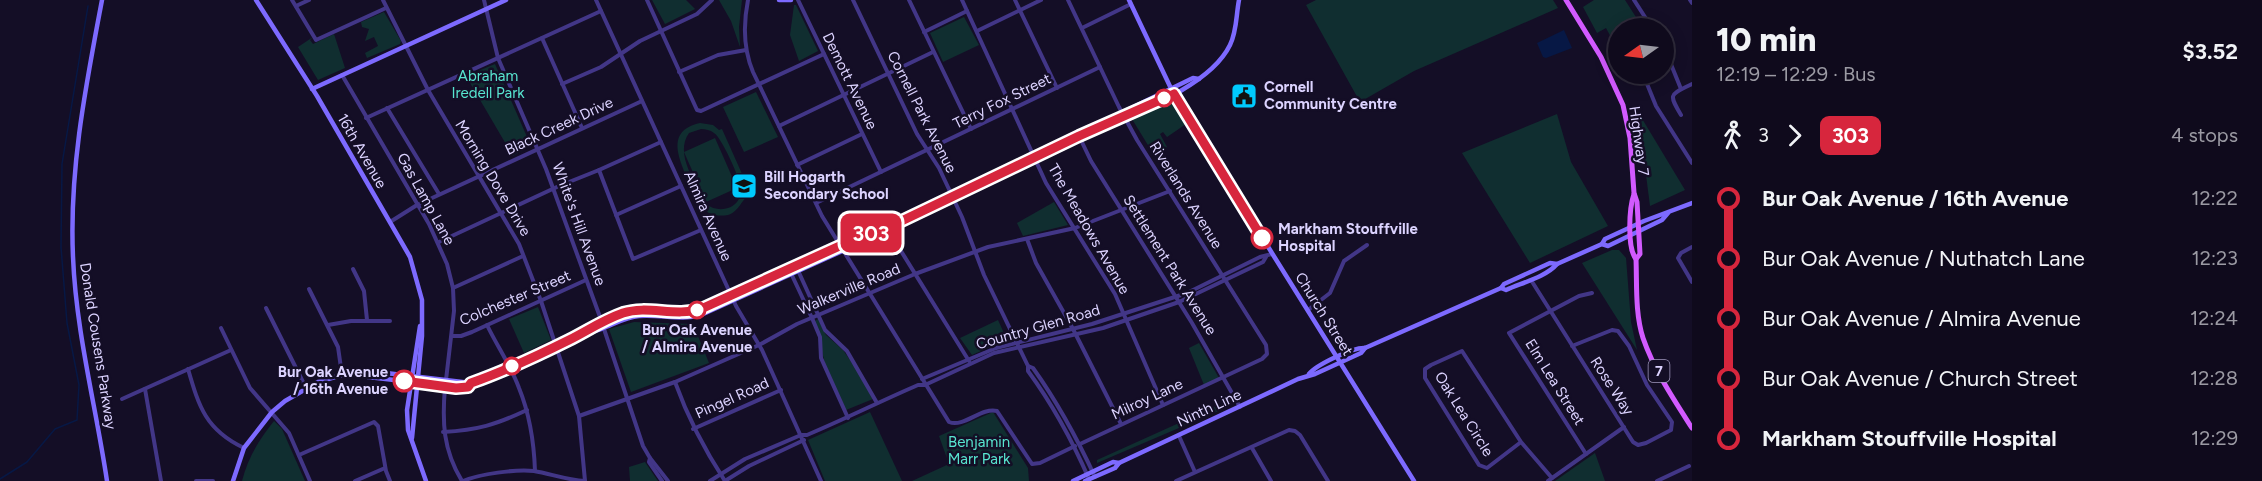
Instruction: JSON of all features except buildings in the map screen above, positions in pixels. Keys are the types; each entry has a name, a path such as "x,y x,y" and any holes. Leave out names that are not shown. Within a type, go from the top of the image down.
{"main road":[{"name":"Highway 7","path":"1566,0 1601,57 1623,105 1630,138 1634,193 1639,223 1640,254 1636,259"},
{"name":"Highway 7","path":"1634,193 1630,203 1631,235 1633,255 1636,259 1638,309 1643,337 1654,364 1692,428"}],"street":[{"name":"Donald Cousens Parkway","path":"102,0 77,138 72,202 73,256 80,321 107,481"},
{"name":"16th Avenue","path":"256,0 312,89 410,257 422,300 422,336 412,438"},
{"path":"292,0 316,40 386,8"},
{"path":"296,6 309,0"},
{"name":"Morning Dove Drive","path":"382,0 428,90 514,234 541,301 579,416 585,481"},
{"name":"White's Hill Avenue","path":"484,0 498,58 538,148 643,446 668,481"},
{"path":"312,89 506,0"},
{"name":"Almira Avenue","path":"596,0 743,322 759,345 804,437 821,481"},
{"path":"647,0 697,110 701,111 824,54"},
{"path":"562,84 601,67 661,30 698,14 712,0"},
{"path":"748,0 744,24 746,50 759,85 841,249 924,382"},
{"path":"779,0 791,0"},
{"name":"Demott Avenue","path":"798,0 881,172"},
{"name":"Cornell Park Avenue","path":"853,0 952,196 975,253 1028,366 1028,371 1077,445 1090,476"},
{"path":"909,0 970,129"},
{"name":"The Meadows Avenue","path":"962,0 1046,183 1110,284 1163,405"},
{"path":"1015,0 1057,88"},
{"path":"976,31 1041,0"},
{"name":"Riverlands Avenue","path":"1068,0 1123,114 1266,345 1267,354 1263,359 1224,377"},
{"path":"361,373 368,377 417,383 471,383 555,347 589,327 639,316 683,318 695,316 1034,158 1085,133 1090,128 1173,91 1192,78 1199,79 1215,66 1230,45 1235,31 1239,0"},
{"path":"1634,0 1646,18"},
{"path":"1082,28 1130,2"},
{"name":"Church Street","path":"1130,2 1173,91 1414,481"},
{"path":"366,118 601,11"},
{"path":"924,32 967,11"},
{"path":"542,38 582,128"},
{"path":"680,72 718,55 746,50"},
{"path":"778,126 933,52"},
{"name":"Terry Fox Street","path":"816,203 1100,67"},
{"path":"1674,70 1682,89"},
{"name":"Gas Lamp Lane","path":"342,75 439,242 453,288 453,336 446,384 443,432 450,458 462,481"},
{"path":"1647,84 1656,106 1692,163"},
{"path":"1681,116 1671,97 1674,92 1692,84"},
{"name":"Black Creek Drive","path":"390,222 439,194 642,101"},
{"path":"387,108 439,194"},
{"path":"797,165 862,134"},
{"name":"Settlement Park Avenue","path":"1079,136 1091,161 1176,297 1240,407"},
{"path":"439,242 661,142"},
{"path":"599,170 633,259 701,230"},
{"path":"616,215 681,186"},
{"name":"Walkerville Road","path":"579,416 675,382 759,345 868,292 915,274 988,247 1075,228 1170,191"},
{"name":"Ninth Line","path":"1501,288 1506,290 1531,279 1639,223 1692,204"},
{"name":"Ninth Line","path":"1602,244 1608,246 1662,220 1668,213"},
{"path":"888,227 969,362"},
{"path":"1027,239 1036,262 1073,328 1121,424"},
{"path":"1308,310 1330,293 1344,261 1367,245"},
{"path":"1692,247 1678,256 1678,261 1692,282"},
{"name":"Country Glen Road","path":"710,481 746,459 848,418 969,362 1017,345 1124,315 1176,297 1223,277 1260,257 1272,254"},
{"path":"453,288 523,256"},
{"name":"Country Glen Road","path":"1017,345 1076,335 1179,302 1226,282 1263,262 1266,257"},
{"name":"Ninth Line","path":"1073,481 1115,468 1119,463 1309,374 1315,374 1340,363 1361,353 1365,348 1501,288 1504,284 1550,262 1557,264"},
{"path":"797,268 825,330 847,351 877,403"},
{"path":"353,269 364,291 367,320"},
{"path":"791,271 820,337 821,358 848,418"},
{"name":"Rose Way","path":"1531,279 1624,427 1550,480"},
{"name":"Colchester Street","path":"453,336 461,336 586,280"},
{"path":"309,289 338,347 342,375"},
{"path":"1551,311 1579,296 1592,293"},
{"path":"266,308 306,388"},
{"name":"Elm Lea Street","path":"1551,311 1509,333 1586,454"},
{"path":"328,325 367,320 390,321"},
{"name":"16th Avenue","path":"421,323 407,410 408,430 426,481"},
{"path":"487,325 520,389 527,410 533,437 535,471"},
{"path":"221,328 250,388 289,433 310,481"},
{"path":"1572,346 1612,330 1618,331 1629,346 1647,385 1672,422 1671,430 1638,445 1633,442 1624,427"},
{"name":"Ninth Line","path":"1309,374 1313,368 1359,347 1365,348"},
{"path":"122,399 231,350"},
{"name":"Oak Lea Circle","path":"1521,442 1487,468 1479,465 1425,378 1425,369 1462,351 1521,442 1550,480"},
{"path":"188,369 202,412 221,435 244,448"},
{"path":"233,481 244,448 272,412 285,400 306,388 342,375 382,371 418,376 446,384"},
{"name":"Milroy Lane","path":"924,382 951,423 955,424 988,410 997,411 1032,464 1040,463 1224,377"},
{"path":"675,382 693,429 725,481"},
{"path":"145,389 161,481"},
{"name":"Pingel Road","path":"693,429 781,390"},
{"path":"443,432 477,430 498,424 527,410"},
{"path":"299,455 374,422 378,426 385,468 390,481"},
{"path":"1176,481 1289,430 1300,435 1328,481"},
{"path":"1179,436 1195,472"},
{"name":"Country Glen Road","path":"725,481 804,437"},
{"path":"1252,448 1271,481"},
{"name":"White's Hill Avenue","path":"650,458 649,462 662,481"},
{"path":"1660,480 1689,466"},
{"path":"355,481 385,468"},
{"path":"462,481 504,473 535,471 568,480 585,481"},
{"path":"196,481 213,481"}],"green space":[{"path":"652,0 686,0 695,9 665,24"},
{"path":"719,0 742,0 739,27 740,47 731,21"},
{"path":"1316,0 1553,0 1558,8 1414,71 1360,102 1306,5"},
{"path":"1594,0 1625,0 1637,18 1608,18 1608,32 1606,28 1597,33 1583,7"},
{"path":"794,5 818,51 799,61 790,35"},
{"path":"384,12 401,41 400,44 367,58 365,53 378,46 374,37 365,41 369,29 362,27 361,22"},
{"path":"964,17 979,45 943,62 930,33"},
{"path":"334,34 345,68 318,80 298,47 313,37 310,40 313,44"},
{"name":"Abraham Iredell Park","path":"495,64 531,146 513,156 466,76"},
{"path":"756,92 778,137 744,152 723,107"},
{"path":"1171,100 1186,124 1167,137 1163,132 1160,134 1167,147 1154,155 1132,119"},
{"path":"1638,112 1685,190 1650,206"},
{"path":"1557,114 1571,162 1608,226 1530,263 1462,153"},
{"path":"700,123 722,129 751,194 728,215 709,213 702,207 695,195 682,165 678,147 678,139 689,127","holes":["701,129 711,131 717,136 740,182 741,194 738,200 734,205 724,209 706,204 685,159 685,141 689,133"]},
{"path":"715,138 737,188 706,202 684,152"},
{"path":"1054,202 1068,225 1023,236 1017,223"},
{"path":"1612,250 1619,250 1626,258 1631,322 1637,350 1582,263"},
{"path":"538,307 551,340 524,353 509,319"},
{"path":"818,319 826,335 843,350 861,376 873,399 846,410 825,364 815,321"},
{"path":"998,320 1008,342 972,355 960,338"},
{"path":"634,322 693,324 709,363 631,392 609,329"},
{"path":"1199,343 1219,378 1204,385 1189,348"},
{"path":"1230,400 1231,404 1228,407 1097,463 1097,460"},
{"path":"870,412 902,481 825,481 808,440"},
{"name":"Benjamin Marr Park","path":"993,412 1028,468 1029,481 912,481 949,464 939,436"},
{"path":"274,421 282,429 305,481 242,481 255,449"},
{"path":"1595,453 1605,481 1555,481"},
{"path":"645,462 658,481 630,481 629,467"}],"water":[{"path":"1564,30 1572,48 1546,58 1543,57 1537,43"}],"waterway":[{"path":"0,479 27,462 55,429 77,420 79,385 67,323 61,247 62,164 88,6"}],"bus line":[{"name":"303","path":"404,381 456,388 468,387 471,383 555,347 589,327 624,313 639,310 675,313 701,309 855,239 889,227 1085,133 1174,94 1262,238"}],"place":[{"name":"Cornell Community Centre","path":"1244,96"},
{"name":"Bill Hogarth Secondary School","path":"744,186"},
{"name":"Markham Stouffville Hospital","path":"1262,238"},
{"name":"Bur Oak Avenue / Almira Avenue","path":"697,310"},
{"name":"Bur Oak Avenue / 16th Avenue","path":"404,381"}]}
